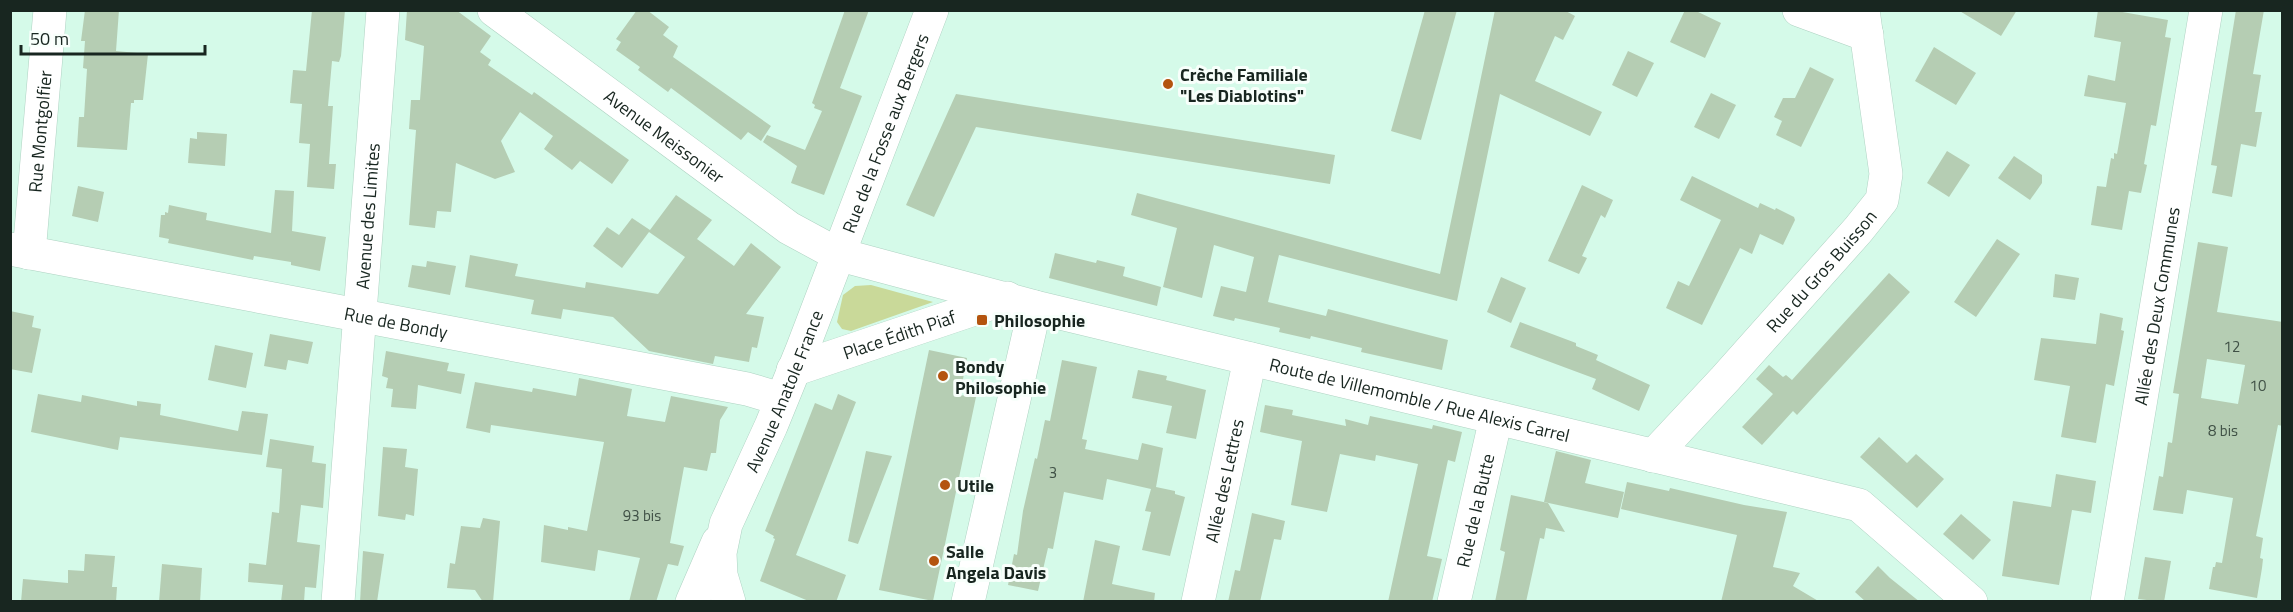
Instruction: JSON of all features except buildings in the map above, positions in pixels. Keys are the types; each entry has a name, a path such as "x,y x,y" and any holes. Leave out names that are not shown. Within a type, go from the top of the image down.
{"street":[{"name":"Rue Montgolfier","path":"20,251 50,10"},
{"name":"Avenue des Limites","path":"338,602 383,10"},
{"name":"Avenue Meissonier","path":"494,10 789,228 837,254"},
{"name":"Rue de la Fosse aux Bergers","path":"837,254 932,10"},
{"path":"1798,10 1865,23"},
{"name":"Allée des Deux Communes","path":"2107,602 2206,10"},
{"name":"Rue du Gros Buisson","path":"1653,456 1741,362 1882,200 1886,174 1865,23"},
{"name":"Rue de Bondy","path":"20,251 747,389 787,385"},
{"name":"Route de Villemomble / Rue Alexis Carrel","path":"837,254 1250,359 1859,505 1971,602"},
{"name":"Avenue Anatole France","path":"692,602 787,385 837,254"},
{"path":"968,602 1021,302"},
{"name":"Place Édith Piaf","path":"787,385 1021,302"},
{"name":"Allée des Lettres","path":"1198,602 1250,359"},
{"name":"Rue de la Butte","path":"1454,602 1496,418"},
{"name":"Avenue Anatole France","path":"726,524 720,564 729,602"}],"green space":[{"path":"871,285 933,302 851,331 842,329 837,322 843,295 855,286"}],"place":[{"name":"Crèche Familiale \"Les Diablotins\"","path":"1168,84"},
{"name":"Philosophie","path":"982,320"},
{"name":"Bondy Philosophie","path":"943,376"},
{"name":"Utile","path":"945,485"},
{"name":"Salle Angela Davis","path":"934,561"}]}
